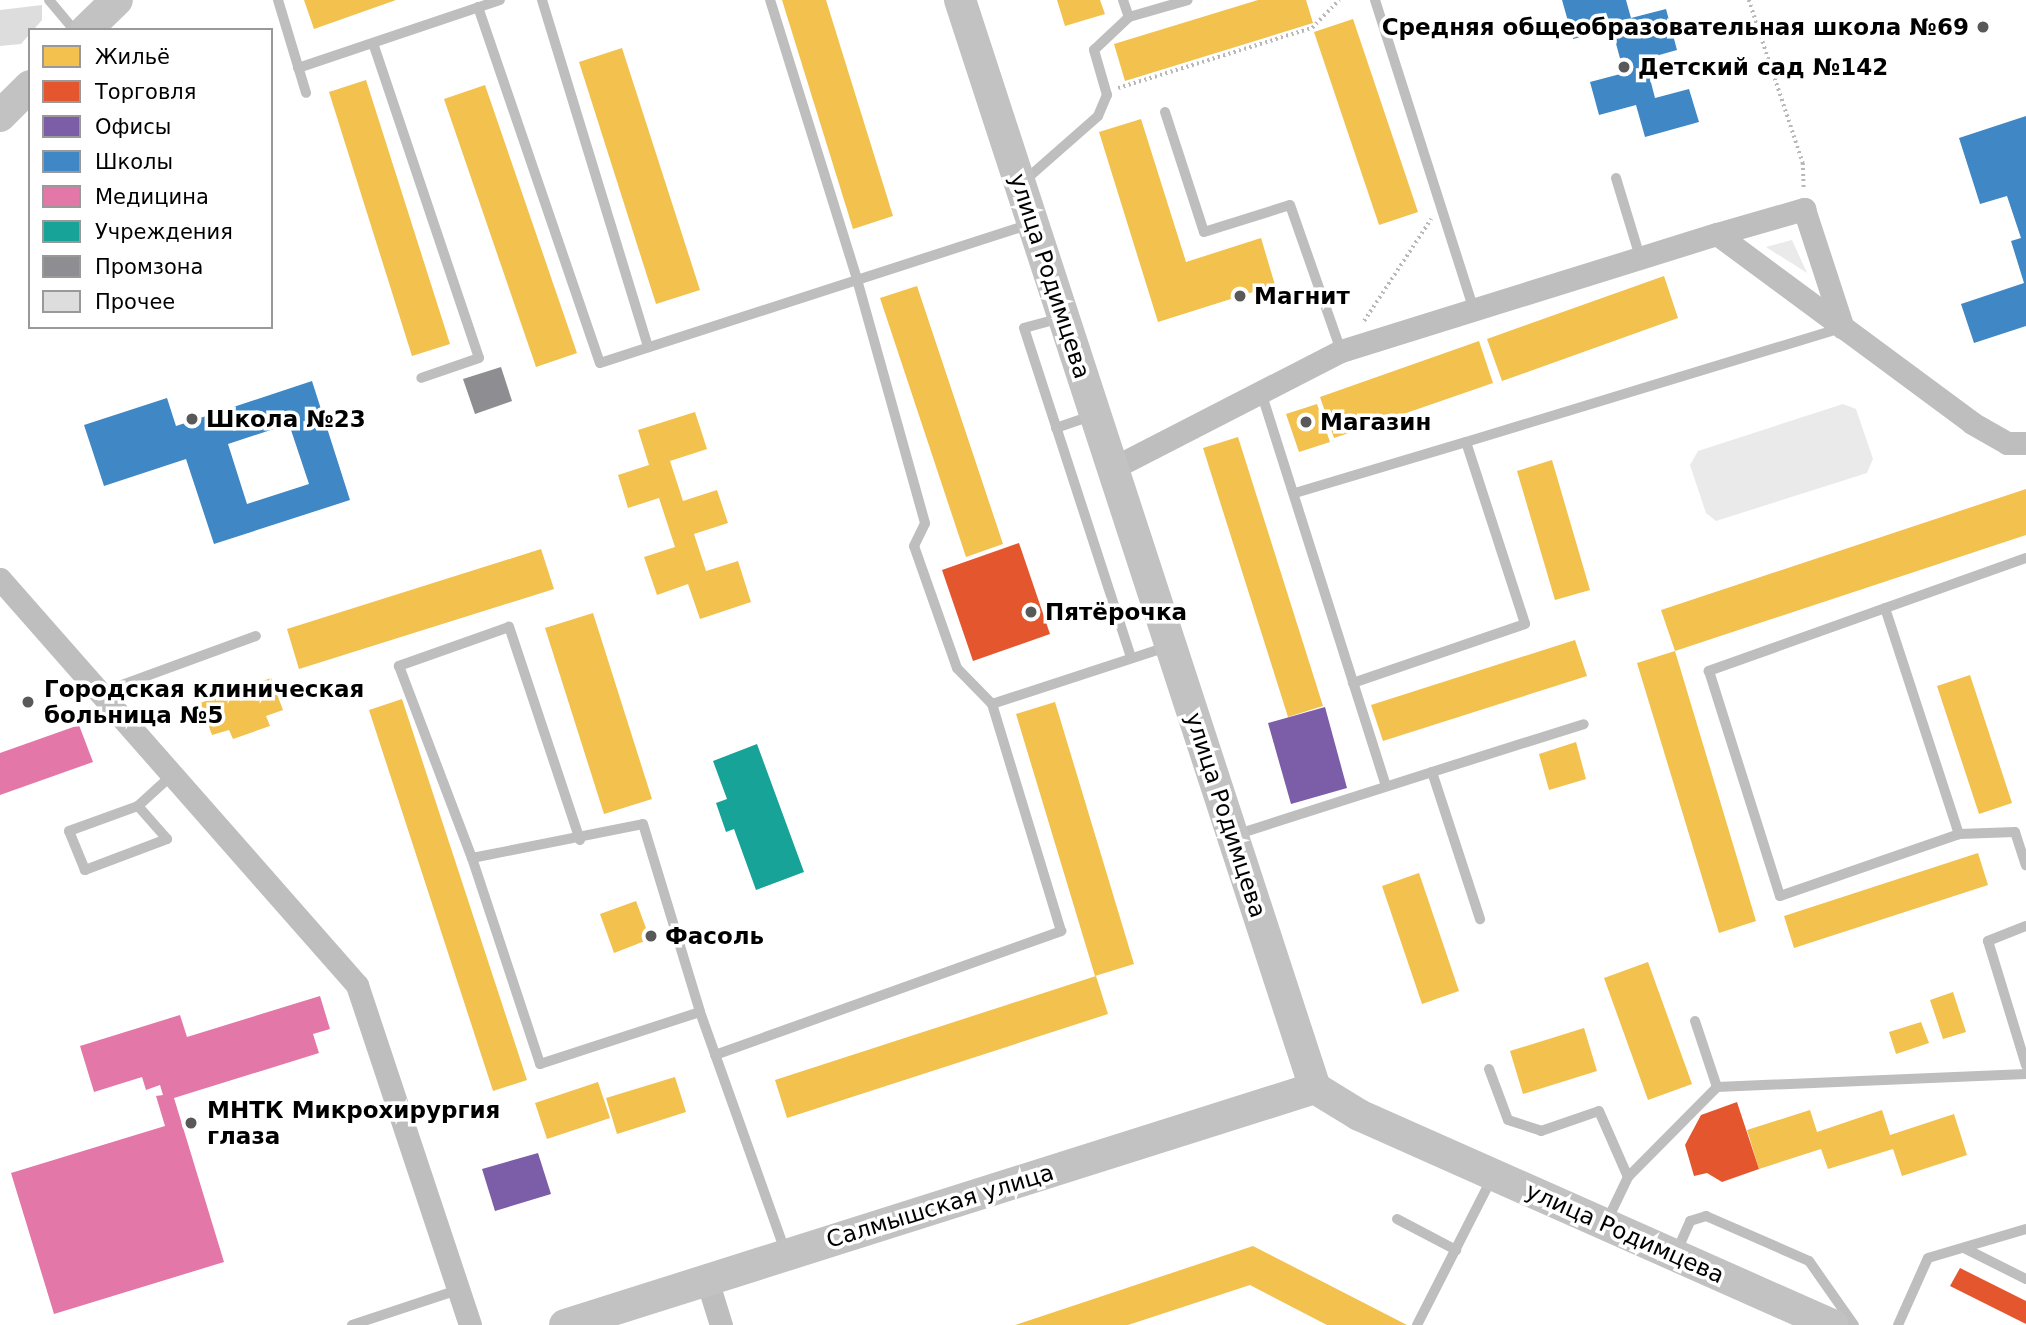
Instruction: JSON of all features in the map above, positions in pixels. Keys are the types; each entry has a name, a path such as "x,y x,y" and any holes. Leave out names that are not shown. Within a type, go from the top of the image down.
{"main road":[{"path":"88,28 117,0"},
{"name":"улица Родимцева","path":"960,0 1315,1088 1359,1115 1832,1325"},
{"path":"1,112 28,88"},
{"name":"Салмышская улица","path":"565,1325 1315,1088"}],"street":[{"path":"1112,468 1261,392 1338,343 1474,310 1804,209 1843,328"},
{"path":"1717,234 1972,423 2007,443 2026,443"},
{"path":"0,579 357,985 470,1325"},
{"path":"707,1280 721,1325"}],"lane":[{"path":"49,0 72,28"},
{"path":"278,0 306,93"},
{"path":"298,68 500,0"},
{"path":"542,0 648,347"},
{"path":"715,1055 1061,931 992,704 957,668 914,546 925,523 857,279 770,0"},
{"path":"1123,0 1129,17"},
{"path":"1020,185 1098,116 1106,91 1094,50 1129,17 1188,0"},
{"path":"1375,0 1474,310"},
{"path":"478,7 600,363 1032,223"},
{"path":"373,43 479,358 421,378"},
{"path":"1165,112 1204,232 1290,205 1338,343"},
{"path":"1616,178 1640,257"},
{"path":"1063,317 1024,328 1131,658"},
{"path":"1295,493 1843,328"},
{"path":"1261,392 1386,786"},
{"path":"1056,428 1095,414"},
{"path":"1353,683 1525,624 1466,442"},
{"path":"2026,558 1709,671 1780,896 1959,834 2015,832 2026,864"},
{"path":"1885,608 1959,834"},
{"path":"580,840 509,627 399,666 472,858 540,1064 700,1012"},
{"path":"100,693 256,636"},
{"path":"992,704 1171,645"},
{"path":"1233,835 1584,723"},
{"path":"1432,772 1480,919"},
{"path":"138,806 167,839 85,870 69,831 138,806 172,775"},
{"path":"472,858 580,840 643,824 700,1012 786,1254"},
{"path":"2026,926 1988,940 2026,1065"},
{"path":"1695,1021 1717,1087"},
{"path":"1489,1069 1508,1120 1541,1131 1599,1111 1628,1177"},
{"path":"1606,1224 1628,1177 1717,1087 2026,1074"},
{"path":"1417,1325 1494,1175"},
{"path":"1675,1255 1690,1221 1706,1216 1808,1261 1854,1325"},
{"path":"1397,1219 1455,1250"},
{"path":"1898,1325 1928,1258 1966,1249 2026,1229"},
{"path":"1966,1249 2026,1279"},
{"path":"352,1325 458,1290"}],"path":[{"path":"1106,91 1312,28 1339,0"},
{"path":"1749,0 1803,163 1804,209"},
{"path":"1338,343 1362,325 1428,221 1443,213"}],"shaded area":[{"path":"1792,240 1807,273 1766,247"},
{"path":"1843,404 1856,409 1873,459 1867,473 1716,521 1706,513 1690,465 1698,451"}],"building: Жильё":[{"path":"304,0 396,0 314,29"},
{"path":"782,0 826,0 893,216 853,229"},
{"path":"1057,0 1100,0 1105,14 1065,26"},
{"path":"1258,0 1306,0 1313,23 1125,81 1114,44"},
{"path":"1353,19 1418,212 1379,225 1314,32"},
{"path":"622,48 700,290 656,304 579,62"},
{"path":"366,80 450,344 412,356 329,92"},
{"path":"485,85 577,353 536,367 444,99"},
{"path":"1141,119 1186,262 1261,238 1275,285 1158,322 1099,132"},
{"path":"1664,276 1678,318 1502,381 1487,339"},
{"path":"917,286 1003,544 966,557 880,298"},
{"path":"1479,341 1493,383 1334,438 1320,397"},
{"name":"Магазин","path":"1317,404 1330,442 1299,452 1286,414"},
{"path":"695,412 707,449 670,461 683,501 717,490 728,523 694,534 706,571 738,561 751,602 700,619 688,584 657,595 644,557 675,547 659,498 628,508 618,475 649,465 638,430"},
{"path":"1238,437 1323,706 1288,717 1203,448"},
{"path":"1552,460 1590,590 1555,600 1517,471"},
{"path":"2026,489 2026,535 1675,651 1661,610"},
{"path":"541,549 554,589 299,669 287,629"},
{"path":"593,613 652,799 604,814 545,628"},
{"path":"1575,640 1587,676 1383,741 1371,705"},
{"path":"1675,651 1756,921 1719,933 1637,663"},
{"path":"1970,675 2012,803 1979,814 1937,686"},
{"path":"271,678 283,710 266,716 270,726 233,739 229,730 212,735 200,703"},
{"path":"402,699 527,1080 493,1091 369,710"},
{"path":"1055,702 1134,964 1095,976 1016,714"},
{"path":"1576,742 1586,779 1549,790 1539,754"},
{"path":"1978,853 1988,885 1794,948 1784,916"},
{"path":"1419,873 1459,991 1422,1004 1382,886"},
{"path":"636,901 650,939 614,953 600,914"},
{"path":"1648,962 1692,1084 1648,1100 1604,978"},
{"path":"1096,976 1108,1014 787,1118 775,1080"},
{"path":"1953,992 1966,1032 1943,1039 1930,1000"},
{"path":"1921,1022 1929,1043 1896,1054 1889,1032"},
{"path":"1584,1028 1597,1071 1523,1094 1510,1051"},
{"path":"675,1077 686,1112 617,1134 606,1098"},
{"path":"598,1082 610,1118 547,1139 535,1103"},
{"path":"1810,1110 1817,1132 1882,1110 1890,1135 1954,1114 1967,1155 1902,1176 1893,1149 1828,1169 1821,1149 1759,1169 1747,1130"},
{"path":"1253,1246 1407,1325 1327,1325 1250,1285 1128,1325 1015,1325"}],"building: Торговля":[{"path":"1019,543 1050,634 973,661 942,570"},
{"path":"1737,1102 1759,1169 1722,1182 1707,1173 1694,1176 1685,1145 1701,1115"},
{"path":"1960,1268 2026,1301 2026,1324 1950,1286"}],"building: Офисы":[{"path":"1325,707 1347,788 1291,804 1268,723"},
{"path":"538,1153 551,1194 495,1211 482,1169"}],"building: Школы":[{"path":"1562,0 1626,0 1631,18 1666,9 1677,50 1645,59 1655,98 1689,89 1699,122 1645,137 1636,105 1599,115 1590,82 1624,73 1612,29 1573,39"},
{"path":"2026,116 2026,326 1974,343 1961,304 2024,283 2011,241 2021,238 2007,196 1980,204 1959,138"},
{"path":"312,381 350,500 214,544 186,459 104,486 84,425 167,398 176,426","holes":["289,424 309,484 247,504 228,444"]}],"building: Медицина":[{"path":"79,725 93,762 0,795 0,753"},
{"path":"320,996 330,1029 313,1034 319,1053 174,1098 224,1262 54,1314 11,1173 165,1126 156,1096 163,1095 160,1085 146,1090 142,1077 94,1092 80,1046 180,1015 187,1037"}],"building: Учреждения":[{"path":"757,744 804,872 756,890 734,829 726,832 716,803 727,799 713,761"}],"building: Промзона":[{"path":"501,367 512,401 475,414 463,379"}],"building: Прочее":[{"path":"42,5 42,20 35,28 28,28 28,36 21,44 0,46 0,10"}],"place":[{"name":"Средняя общеобразовательная школа №69","path":"1983,27"},
{"name":"Детский сад №142","path":"1624,67"},
{"name":"Магнит","path":"1240,296"},
{"name":"Школа №23","path":"192,419"},
{"name":"Магазин","path":"1306,422"},
{"name":"Пятёрочка","path":"1031,612"},
{"name":"Городская клиническая больница №5","path":"28,702"},
{"name":"Фасоль","path":"651,936"},
{"name":"МНТК Микрохирургия глаза","path":"191,1123"}]}
